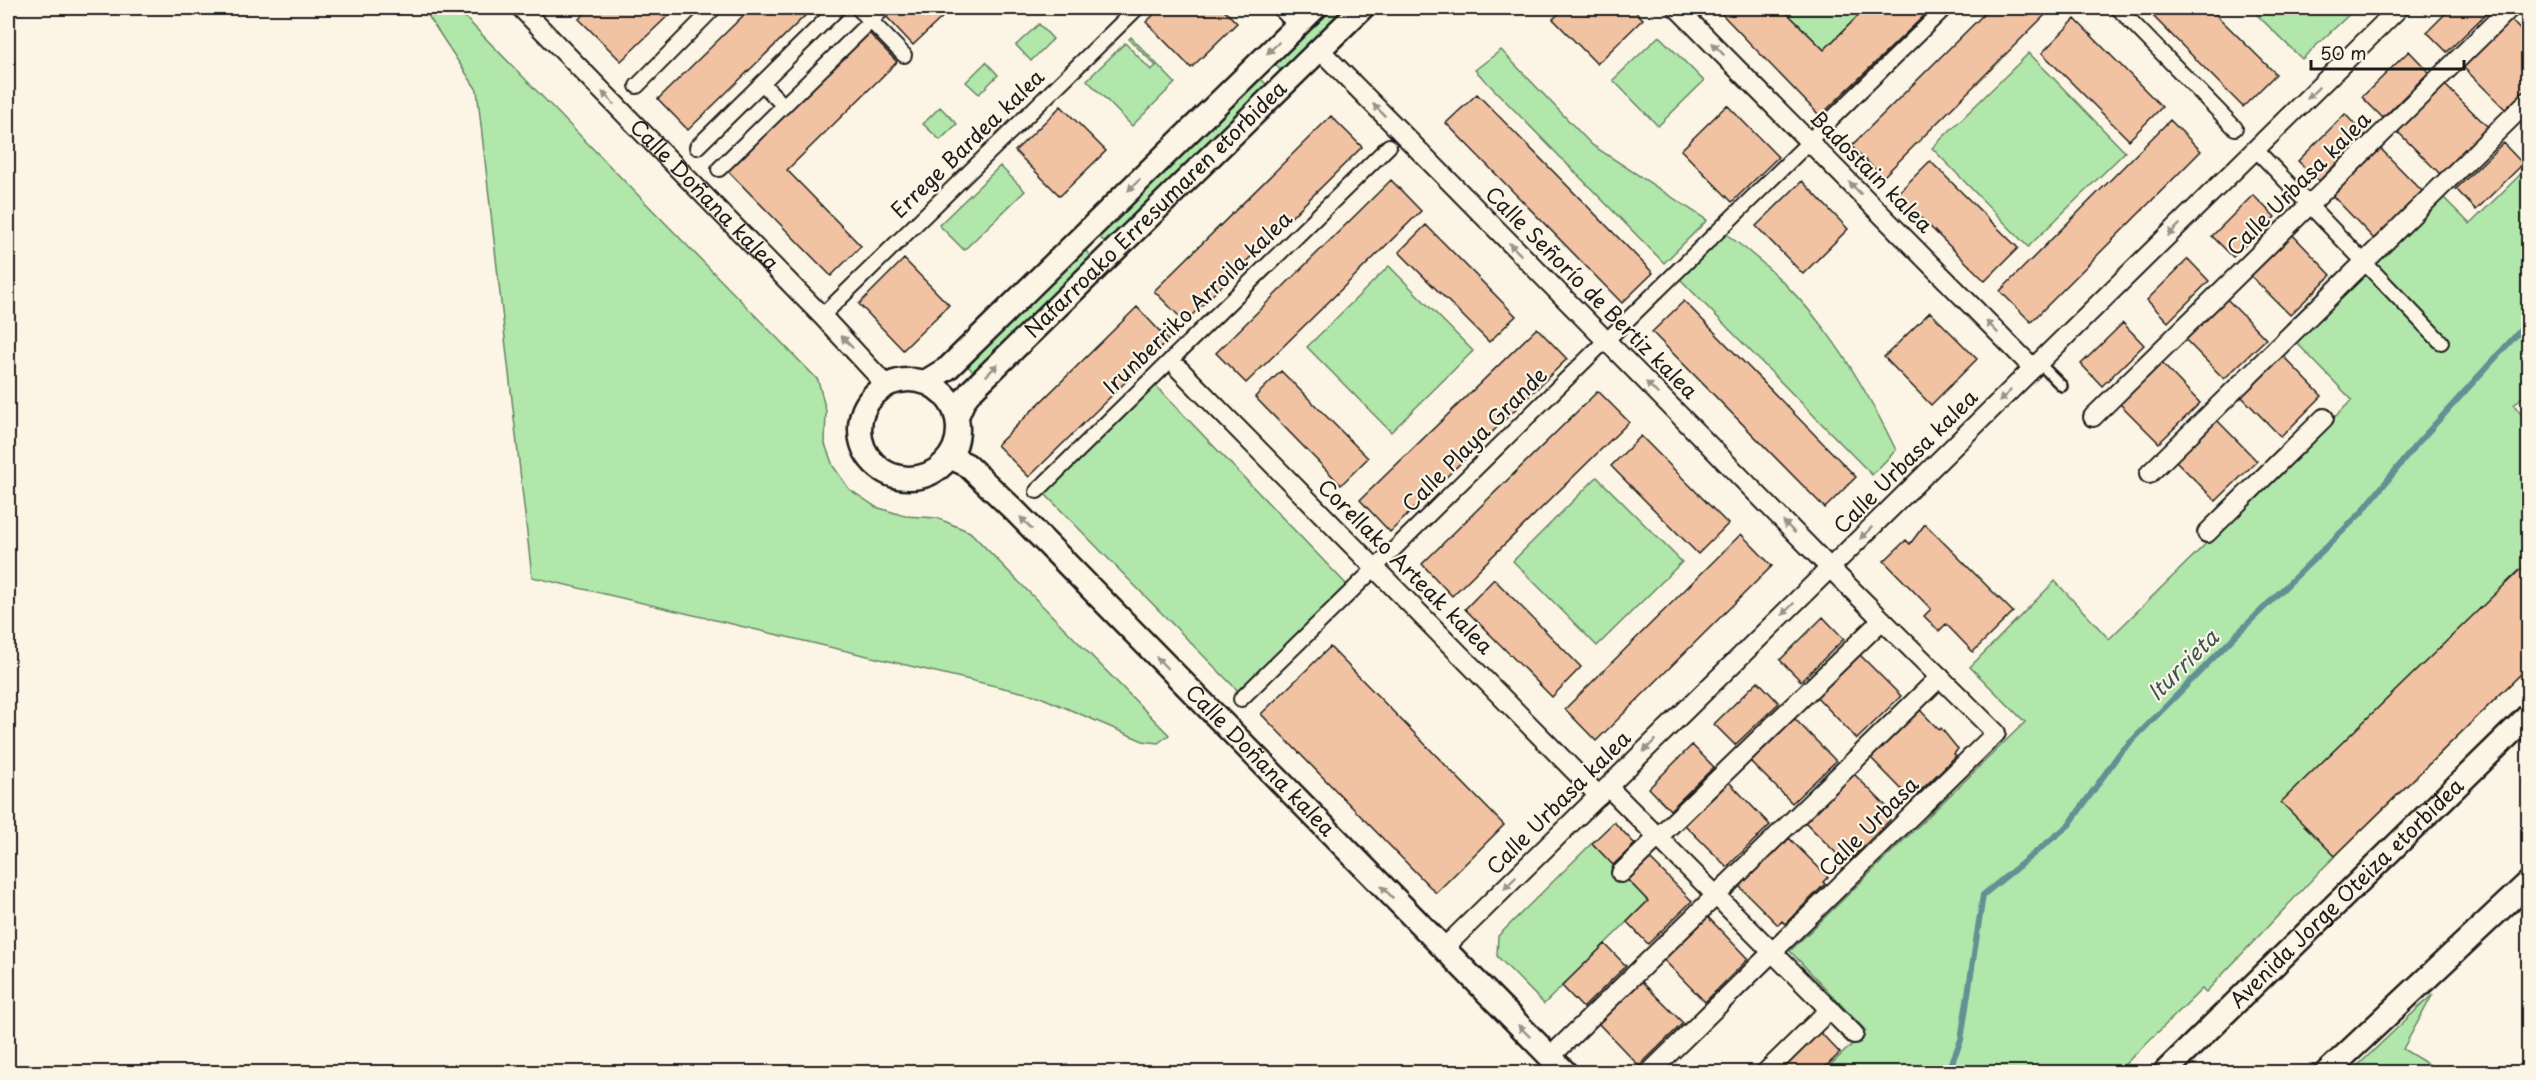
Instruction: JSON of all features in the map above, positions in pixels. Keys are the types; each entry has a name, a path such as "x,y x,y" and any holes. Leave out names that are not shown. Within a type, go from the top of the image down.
{"street":[{"name":"Calle Doñana kalea","path":"521,8 814,307 886,385"},
{"path":"637,86 714,8"},
{"path":"697,147 838,8"},
{"path":"858,8 904,54"},
{"path":"719,169 884,8"},
{"name":"Errege Bardea kalea","path":"828,310 1137,8"},
{"path":"1282,8 1298,24"},
{"name":"Nafarroako Erresumaren etorbidea","path":"925,382 948,368 1315,8"},
{"name":"Nafarroako Erresumaren etorbidea","path":"957,416 960,406 971,391 1362,8"},
{"name":"Badostain kalea","path":"1677,8 2036,366"},
{"path":"1813,137 1945,8"},
{"path":"2118,8 2235,128"},
{"name":"Calle Urbasa kalea","path":"1443,949 2400,8"},
{"name":"Calle Urbasa kalea","path":"2093,417 2510,8"},
{"name":"Calle Señorío de Bertiz kalea","path":"1319,49 1830,568 1996,733"},
{"path":"762,83 784,106"},
{"path":"2149,474 2529,101"},
{"name":"Irunberriko Arroila kalea","path":"1037,491 1389,146"},
{"path":"1611,336 1803,148"},
{"path":"2260,155 2441,342"},
{"name":"Calle Playa Grande","path":"1241,699 1600,346"},
{"name":"Corellako Arteak kalea","path":"1179,369 1604,791"},
{"path":"902,380 925,382 945,396 957,416 957,434 950,457 934,472 911,479 887,473 872,463 863,450 859,425 865,407 878,390 886,385 902,380"},
{"path":"2207,533 2324,418"},
{"name":"Calle Doñana kalea","path":"950,457 967,465 1016,512 1557,1065"},
{"path":"1621,873 1882,620"},
{"path":"1557,1065 1716,895 1940,677"},
{"name":"Avenida Jorge Oteiza etorbidea","path":"2165,1072 2529,716"},
{"name":"Calle Urbasa","path":"1650,1072 1996,733"},
{"path":"1604,791 1659,837 1854,1034"},
{"path":"2327,1072 2529,883"},
{"path":"1766,1072 1830,1009"}],"lane":[{"path":"2036,366 2062,386"}],"green space":[{"path":"423,8 456,8 818,380 826,411 825,444 833,466 849,489 876,507 905,516 937,518 970,532 1169,735 1158,743 1143,741 1038,696 532,577 477,90"},
{"path":"1333,8 1346,8 1281,71 1275,64"},
{"path":"1782,8 1866,8 1824,50"},
{"path":"2250,8 2356,8 2302,59"},
{"path":"1039,24 1053,39 1031,61 1016,45"},
{"path":"1659,36 1704,81 1658,126 1613,80"},
{"path":"1131,37 1175,83 1132,126 1087,80 1125,43 1151,70 1156,66 1129,39"},
{"path":"1501,50 1592,145 1707,220 1664,263 1475,70"},
{"path":"2029,53 2125,152 2028,247 1932,148"},
{"path":"986,62 998,75 979,94 966,82"},
{"path":"1261,79 1267,85 1106,243 1099,237"},
{"path":"940,107 957,124 940,140 923,124"},
{"path":"1000,166 1025,191 964,250 939,225"},
{"path":"2528,167 2528,391 2514,405 2528,423 2528,667 2320,871 2206,992 2202,989 2117,1072 1823,1072 1866,1031 1790,951 2025,722 1970,667 2055,581 2109,639 2352,400 2295,341 2443,197 2470,224"},
{"path":"1726,234 1781,280 1804,305 1825,330 1862,387 1896,450 1872,475 1680,279"},
{"path":"1085,250 1092,257 974,373 968,366"},
{"path":"1389,266 1473,351 1391,432 1307,347"},
{"path":"1154,384 1348,586 1239,692 1044,493"},
{"path":"1597,477 1682,562 1597,646 1513,561"},
{"path":"1592,843 1648,901 1544,1004 1497,956 1498,936"},
{"path":"2433,994 2403,1049 2441,1072 2351,1072"}],"building":[{"path":"590,8 676,8 621,61 579,19"},
{"path":"751,8 813,8 688,130 658,99"},
{"path":"891,8 952,8 913,45 884,14"},
{"path":"1161,8 1222,8 1237,23 1191,68 1146,22"},
{"path":"1565,8 1632,8 1643,19 1597,64 1553,19"},
{"path":"1716,8 1782,8 1824,50 1866,8 1932,8 1820,116"},
{"path":"1990,8 2052,8 1883,177 1851,146"},
{"path":"2145,8 2209,8 2276,74 2243,107"},
{"path":"2451,8 2492,8 2447,52 2427,32"},
{"path":"2075,19 2162,107 2129,140 2042,53"},
{"path":"2510,19 2528,38 2528,90 2507,111 2463,67"},
{"path":"867,31 897,62 787,170 861,246 831,276 726,169"},
{"path":"2409,51 2429,72 2383,118 2362,97"},
{"path":"2444,84 2489,128 2441,175 2397,131"},
{"path":"1477,94 1653,273 1622,303 1446,123"},
{"path":"1727,105 1778,157 1732,202 1681,150"},
{"path":"1061,106 1106,151 1060,196 1015,151"},
{"path":"2345,114 2365,135 2319,181 2298,161"},
{"path":"1331,116 1362,147 1185,322 1154,291"},
{"path":"2170,120 2201,151 2031,322 2000,291"},
{"path":"2503,143 2523,164 2476,210 2456,189"},
{"path":"2380,148 2424,193 2376,241 2332,195"},
{"path":"1930,161 2018,248 1985,281 1897,194"},
{"path":"1391,180 1421,211 1246,383 1216,353"},
{"path":"1802,181 1848,229 1803,274 1756,226"},
{"path":"2253,195 2275,217 2233,257 2212,236"},
{"path":"1426,225 1516,316 1489,342 1399,252"},
{"path":"2289,231 2331,275 2290,315 2247,272"},
{"path":"904,259 949,305 903,350 859,304"},
{"path":"2188,259 2209,281 2168,322 2147,300"},
{"path":"2223,295 2266,339 2224,379 2182,336"},
{"path":"1684,301 1856,477 1825,508 1652,332"},
{"path":"1137,307 1168,340 1029,477 997,445"},
{"path":"1930,312 1977,359 1931,405 1884,357"},
{"path":"2123,323 2144,345 2102,386 2081,364"},
{"path":"1537,328 1567,359 1390,532 1360,500"},
{"path":"2280,353 2322,396 2281,437 2238,393"},
{"path":"2158,359 2200,403 2159,443 2116,400"},
{"path":"1281,371 1368,458 1341,485 1255,397"},
{"path":"1598,391 1629,422 1452,596 1422,564"},
{"path":"2214,417 2257,461 2216,501 2173,458"},
{"path":"1641,436 1728,524 1698,554 1611,466"},
{"path":"1925,524 2013,612 1973,652 1946,624 1939,631 1924,616 1931,609 1884,561 1906,540 1910,544"},
{"path":"1741,534 1772,566 1596,741 1565,709"},
{"path":"2528,562 2528,667 2335,856 2281,802"},
{"path":"1494,579 1581,667 1552,697 1465,609"},
{"path":"1823,617 1844,639 1801,681 1780,660"},
{"path":"1330,647 1504,825 1436,893 1261,714"},
{"path":"1858,653 1901,696 1857,739 1815,695"},
{"path":"1758,681 1779,703 1735,745 1714,724"},
{"path":"1920,710 1939,730 1941,728 1958,749 1954,754 1956,756 1916,795 1913,793 1909,797 1871,758 1875,754 1873,752 1913,712 1915,714"},
{"path":"1793,717 1836,761 1792,803 1749,760"},
{"path":"1692,745 1714,767 1670,810 1649,788"},
{"path":"1854,774 1893,813 1888,818 1890,820 1850,860 1848,857 1844,861 1805,822 1810,818 1807,816 1848,776 1850,778"},
{"path":"1728,781 1770,825 1727,867 1684,824"},
{"path":"1614,822 1635,844 1613,865 1592,843"},
{"path":"1789,838 1828,877 1823,882 1825,884 1785,924 1782,921 1778,925 1740,887 1744,882 1742,880 1782,840 1785,843"},
{"path":"1649,858 1692,901 1648,944 1627,922 1648,901 1627,879"},
{"path":"1706,915 1748,959 1705,1002 1662,958"},
{"path":"1605,944 1626,966 1583,1008 1562,986"},
{"path":"1640,980 1683,1023 1639,1066 1597,1022"},
{"path":"1819,1031 1840,1053 1820,1072 1777,1072"}],"waterway":[{"name":"Iturrieta","path":"1948,1072 1961,1040 1983,895 2069,825 2119,754 2361,513 2416,445 2528,322"}]}
